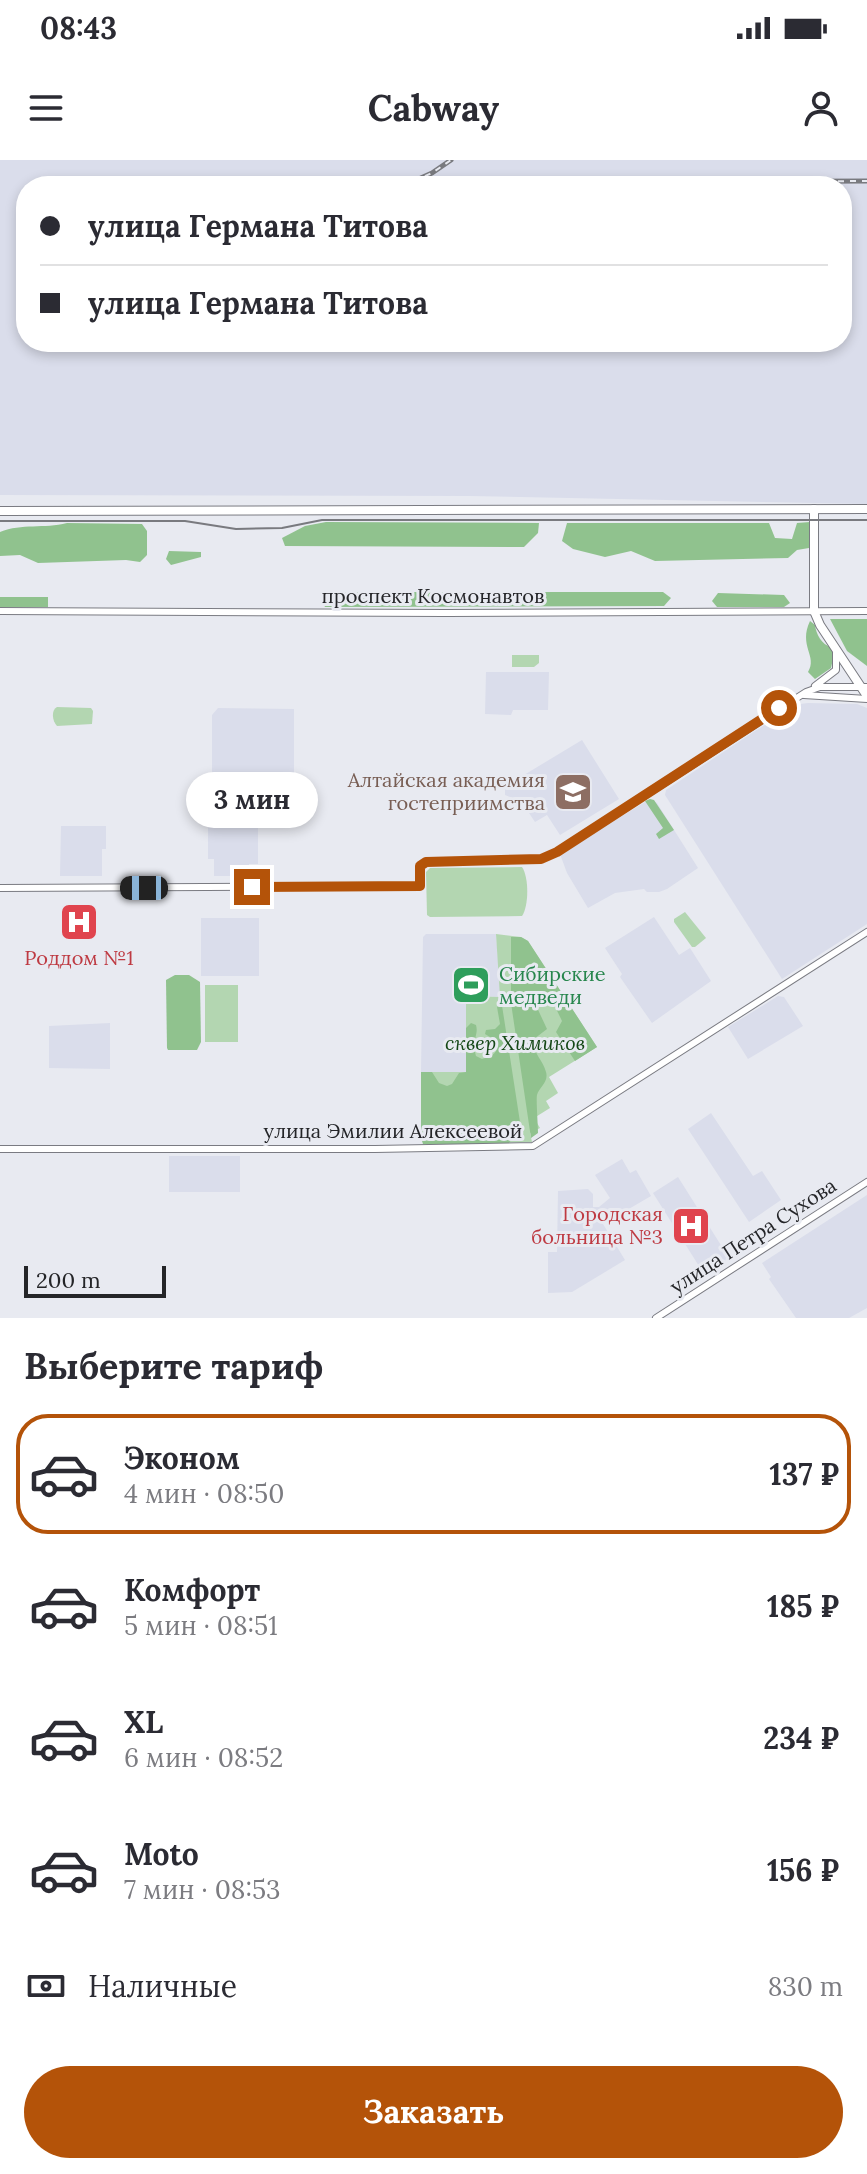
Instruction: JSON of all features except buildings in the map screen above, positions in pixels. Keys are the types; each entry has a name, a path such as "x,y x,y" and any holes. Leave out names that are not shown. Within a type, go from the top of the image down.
{"main road":[{"path":"814,509 814,611 820,625 864,686 867,698"},
{"path":"0,511 867,509"}],"street":[{"name":"проспект Космонавтов","path":"0,611 867,611"},
{"path":"0,888 420,886 420,866 426,862 530,861 557,852 806,692 836,670 838,663 834,645"},
{"path":"806,692 820,687 864,686"},
{"path":"797,697 808,694 867,698"},
{"name":"улица Эмилии Алексеевой","path":"0,1149 533,1146 867,932"},
{"name":"улица Петра Сухова","path":"656,1318 867,1182"}],"shaded area":[{"path":"0,160 867,160 867,504 470,496 0,495"},
{"path":"486,672 549,672 548,710 513,710 511,715 485,714"},
{"path":"800,704 857,704 867,708 867,924 782,979 665,795 666,790 755,731"},
{"path":"218,708 294,709 294,793 212,793 212,715"},
{"name":"Алтайская академия гостеприимства","path":"582,740 619,799 560,835 547,815 535,822 521,801 505,795 505,778 519,778"},
{"path":"650,799 657,803 698,868 659,892 644,889 615,893 588,908 567,873 560,854"},
{"path":"208,824 258,824 258,864 249,864 249,876 214,876 214,859 208,859"},
{"path":"61,826 106,826 102,876 60,876"},
{"path":"654,917 679,955 690,948 711,981 652,1023 620,977 622,974 605,948"},
{"path":"201,918 259,918 259,976 201,976"},
{"path":"426,934 496,934 501,997 466,996 466,1073 421,1072 423,937"},
{"path":"778,996 784,997 803,1026 748,1059 728,1027"},
{"path":"110,1023 110,1069 49,1068 49,1026"},
{"path":"711,1113 753,1176 762,1171 781,1200 749,1222 688,1129"},
{"path":"169,1156 240,1156 240,1192 169,1192"},
{"path":"622,1159 630,1173 636,1170 651,1196 603,1224 625,1260 572,1292 548,1293 548,1252 557,1252 558,1191 588,1189 593,1194 593,1207 599,1207 610,1198 595,1175"},
{"name":"Городская больница №3","path":"678,1177 729,1258 704,1274 653,1193"},
{"path":"867,1195 867,1308 849,1318 796,1318 769,1279 771,1277 762,1263"}],"green space":[{"path":"326,522 539,523 538,533 524,547 285,546 282,538 305,526"},
{"path":"810,522 809,548 797,550 788,558 655,561 631,551 605,557 573,549 562,541 567,523 769,523 775,538 792,539 797,523"},
{"path":"67,523 142,524 147,531 147,555 140,562 38,563 20,555 0,556 0,532"},
{"path":"169,551 201,552 201,557 171,565 166,559"},
{"path":"331,592 663,592 671,598 664,606 325,607 322,601"},
{"path":"718,593 784,595 790,603 784,607 717,607 712,601"},
{"path":"0,597 48,597 48,607 0,607"},
{"path":"830,619 867,619 867,666 847,651"},
{"path":"810,621 815,625 820,639 831,647 834,654 831,668 815,679 808,672 811,661 806,637"},
{"path":"512,655 539,655 539,663 534,667 512,667"},
{"path":"57,707 91,708 92,724 57,726 53,716"},
{"path":"654,800 674,830 659,839 656,834 663,828 645,801"},
{"path":"522,867 527,892 522,916 427,915 426,872 430,868"},
{"path":"685,912 706,938 695,947 674,922"},
{"name":"сквер Химиков","path":"496,934 521,937 528,941 597,1047 549,1077 558,1093 546,1101 550,1108 534,1118 540,1128 530,1133 532,1142 426,1145 421,1138 421,1072 466,1072 466,996 500,997"},
{"path":"511,937 528,941 597,1047 575,1061 556,1032 562,1021 548,992 533,999 547,1029 534,1039 534,1044 547,1076 537,1095 538,1133 531,1138 511,1003"},
{"path":"175,975 189,975 200,982 201,1042 197,1050 167,1048 166,980"},
{"path":"205,985 238,985 238,1042 205,1042"},
{"path":"501,999 522,1135 514,1137 508,1144 423,1144 421,1072 432,1072 439,1083 447,1086 459,1073 466,1072 466,1028 471,1023 477,1029 476,1056 482,1059 494,1054 498,1042 485,1034 486,1030 495,1029 500,1024 497,1007"}],"tram line":[{"path":"0,521 185,521 236,529 282,528 322,520 867,520"}],"railway":[{"path":"425,176 451,160"},
{"path":"852,181 867,181"}],"place":[{"name":"Алтайская академия гостеприимства","path":"573,792"},
{"name":"Роддом №1","path":"79,922"},
{"name":"Сибирские медведи","path":"471,985"},
{"name":"Городская больница №3","path":"691,1226"}],"route":[{"path":"252,887 420,886 420,866 426,862 541,859 557,852 779,708"}]}
